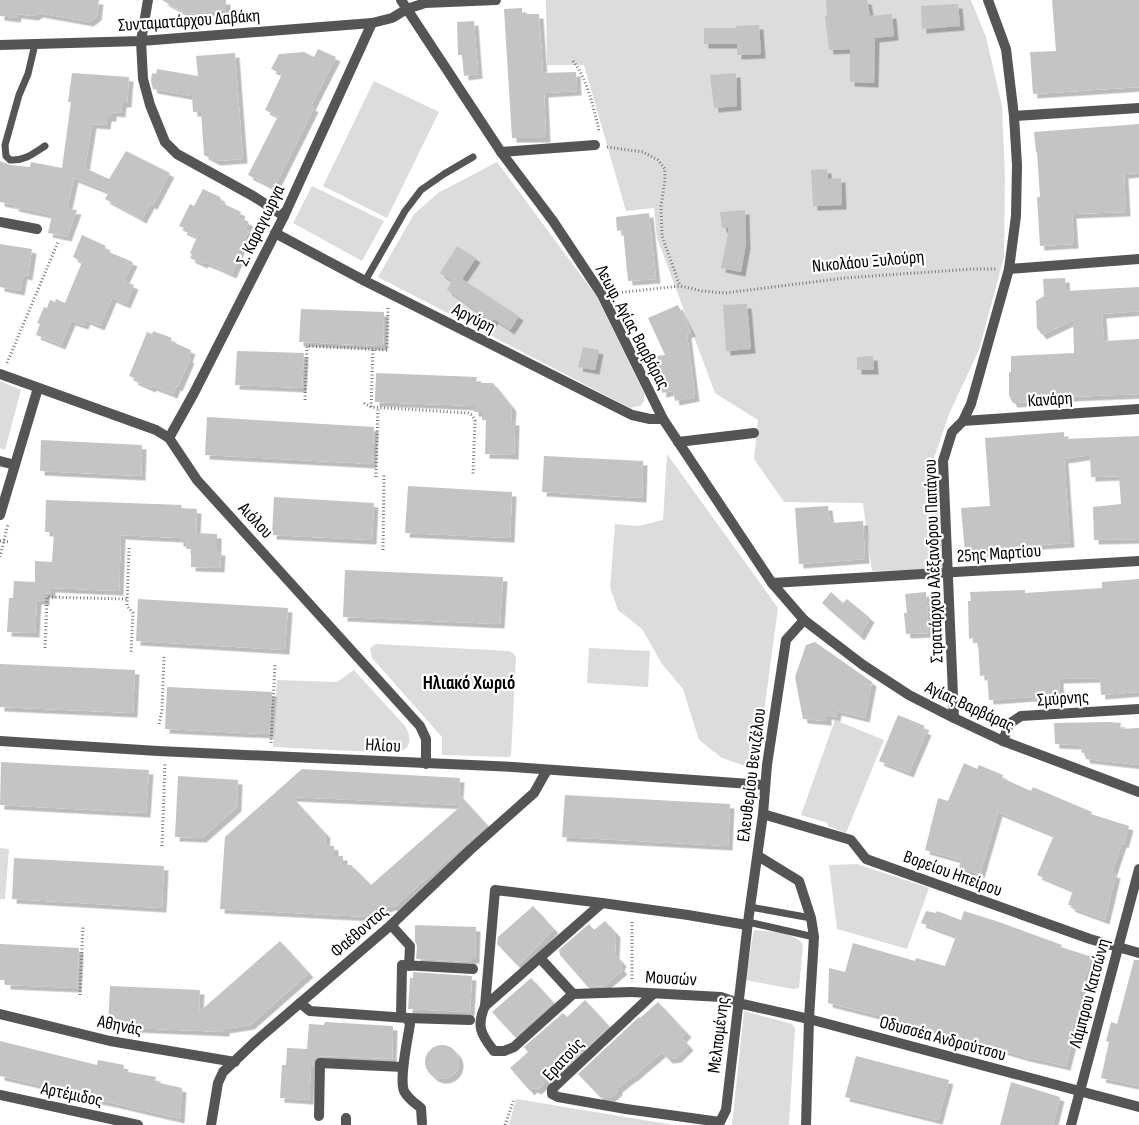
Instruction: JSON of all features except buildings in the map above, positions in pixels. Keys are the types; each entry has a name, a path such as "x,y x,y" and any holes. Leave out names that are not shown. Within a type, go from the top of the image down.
{"street":[{"path":"148,0 141,41 143,79 150,105 165,142 177,154 253,196 284,216"},
{"name":"Συνταματάρχου Δαβάκη","path":"0,45 141,41 372,23 392,18 404,4 496,0"},
{"name":"Στρατάρχου Αλέξανδρου Παπάγου","path":"954,718 943,461 952,432 962,421 971,404 1010,269 1016,216 1017,165 1014,116 1006,49 988,0"},
{"name":"Λεωφ. Αγίας Βαρβάρας","path":"404,4 501,152 552,221 602,295 662,419 772,583 804,620"},
{"name":"Σ. Καραγιωργα","path":"169,438 284,216 372,23"},
{"path":"1014,116 1139,108"},
{"path":"501,152 595,145"},
{"path":"0,222 37,229"},
{"name":"Αργύρη","path":"275,233 388,293 632,415 650,419 662,419"},
{"path":"1010,269 1139,259"},
{"name":"Αιόλου","path":"1,375 156,430 169,438 197,480 420,726 426,739 426,764"},
{"path":"0,515 38,388"},
{"name":"Κανάρη","path":"962,421 1139,409"},
{"path":"678,442 754,433"},
{"path":"0,461 15,465"},
{"name":"25ης Μαρτίου","path":"772,583 1139,561"},
{"name":"Αγίας Βαρβάρας","path":"804,620 871,670 909,695 1003,741 1139,792"},
{"name":"Ελευθερίου Βενιζέλου","path":"804,620 786,640 764,785 764,814 758,856 799,882 811,918 814,937 809,1019 806,1125"},
{"name":"Σμύρνης","path":"1003,741 1009,724 1022,716 1139,709"},
{"name":"Ηλίου","path":"0,741 547,770 764,785"},
{"name":"Φαέθοντος","path":"211,1125 218,1083 223,1072 390,926 470,850 534,793 547,770"},
{"name":"Βορείου Ηπείρου","path":"764,814 851,840 866,859 1090,939 1139,952"},
{"name":"Μελπομένης","path":"626,1109 720,1122 726,1110 750,907 758,856"},
{"name":"Λάμπρου Κατσώνη","path":"1071,1125 1139,869"},
{"path":"540,958 573,994 514,1047 504,1051 494,1050 484,1039 480,1028 480,1021 485,1006 495,890 602,902 748,924"},
{"path":"485,1006 602,902"},
{"path":"390,926 410,946 409,966"},
{"path":"422,1123 421,1108 412,1102 404,1090 404,1067 410,1024 404,1018 402,966 473,969"},
{"name":"Μουσών","path":"573,994 632,992 721,997 738,1003"},
{"name":"Ερατούς","path":"626,1109 558,1097 552,1094 552,1089 653,994"},
{"path":"300,1003 310,1011 404,1018 470,1020"},
{"name":"Οδυσσέα Ανδρούτσου","path":"738,1003 809,1019 1139,1107"},
{"name":"Αθηνάς","path":"0,1014 110,1041 235,1062"},
{"path":"319,1116 320,1063 404,1067"},
{"name":"Αρτέμιδος","path":"0,1095 138,1125"}],"lane":[{"path":"35,44 28,74 19,95 5,145 6,156 10,160 18,160 30,156 45,146"},
{"path":"365,281 405,212 421,190 473,157"},
{"path":"750,907 811,918"},
{"path":"748,924 814,937"}],"path":[{"path":"573,61 580,70 584,80 598,125 598,136 595,145 643,152 658,160 665,169 664,194 661,206 662,236 680,286"},
{"path":"1,375 58,242"},
{"name":"Νικολάου Ξυλούρη","path":"602,295 680,286 702,291 725,293 845,278 972,269 1010,269"},
{"path":"305,400 307,346 387,350 388,293"},
{"path":"371,407 373,349"},
{"path":"364,403 378,408 468,413 472,415 475,420 473,475"},
{"path":"376,477 378,408"},
{"path":"383,550 384,475"},
{"path":"0,540 9,542"},
{"path":"129,548 127,606 133,613 132,653"},
{"path":"45,648 47,597 127,599"},
{"path":"159,724 162,710 164,655"},
{"path":"271,756 275,664"},
{"path":"162,846 166,751"},
{"path":"632,907 632,992"},
{"path":"80,995 82,925"},
{"path":"505,1125 514,1099"}],"shaded area":[{"path":"546,0 971,0 986,37 1002,106 1005,176 1004,257 979,350 949,414 934,458 943,569 872,571 863,503 784,502 754,459 758,420 715,393 657,238 654,208 626,211 584,65 547,65"},
{"path":"374,81 439,112 387,218 323,186"},
{"path":"497,162 597,297 644,393 644,401 640,406 630,408 378,277 414,214 438,193"},
{"path":"312,186 384,221 362,261 293,223"},
{"path":"0,381 21,390 5,450 0,448"},
{"path":"667,454 778,608 758,756 754,769 722,758 699,740 683,689 662,664 642,629 618,610 610,587 615,524 638,526 663,520"},
{"path":"376,644 509,651 513,653 516,657 511,755 509,757 442,755 442,737 372,658 370,648"},
{"path":"589,648 650,651 648,687 587,683"},
{"path":"354,670 405,726 409,735 409,742 405,749 396,753 273,747 277,680 337,682"},
{"path":"835,720 884,740 846,833 828,826 828,823 801,815"},
{"path":"0,848 9,849 5,899 0,899"},
{"path":"857,864 929,888 907,949 837,929 829,865"},
{"path":"754,930 794,937 803,945 799,988 793,989 745,980"},
{"path":"744,1011 792,1024 795,1028 789,1125 732,1125"},
{"path":"516,1099 674,1125 509,1125"}],"district":[{"name":"Ηλιακό Χωριό","path":"469,682"}]}
